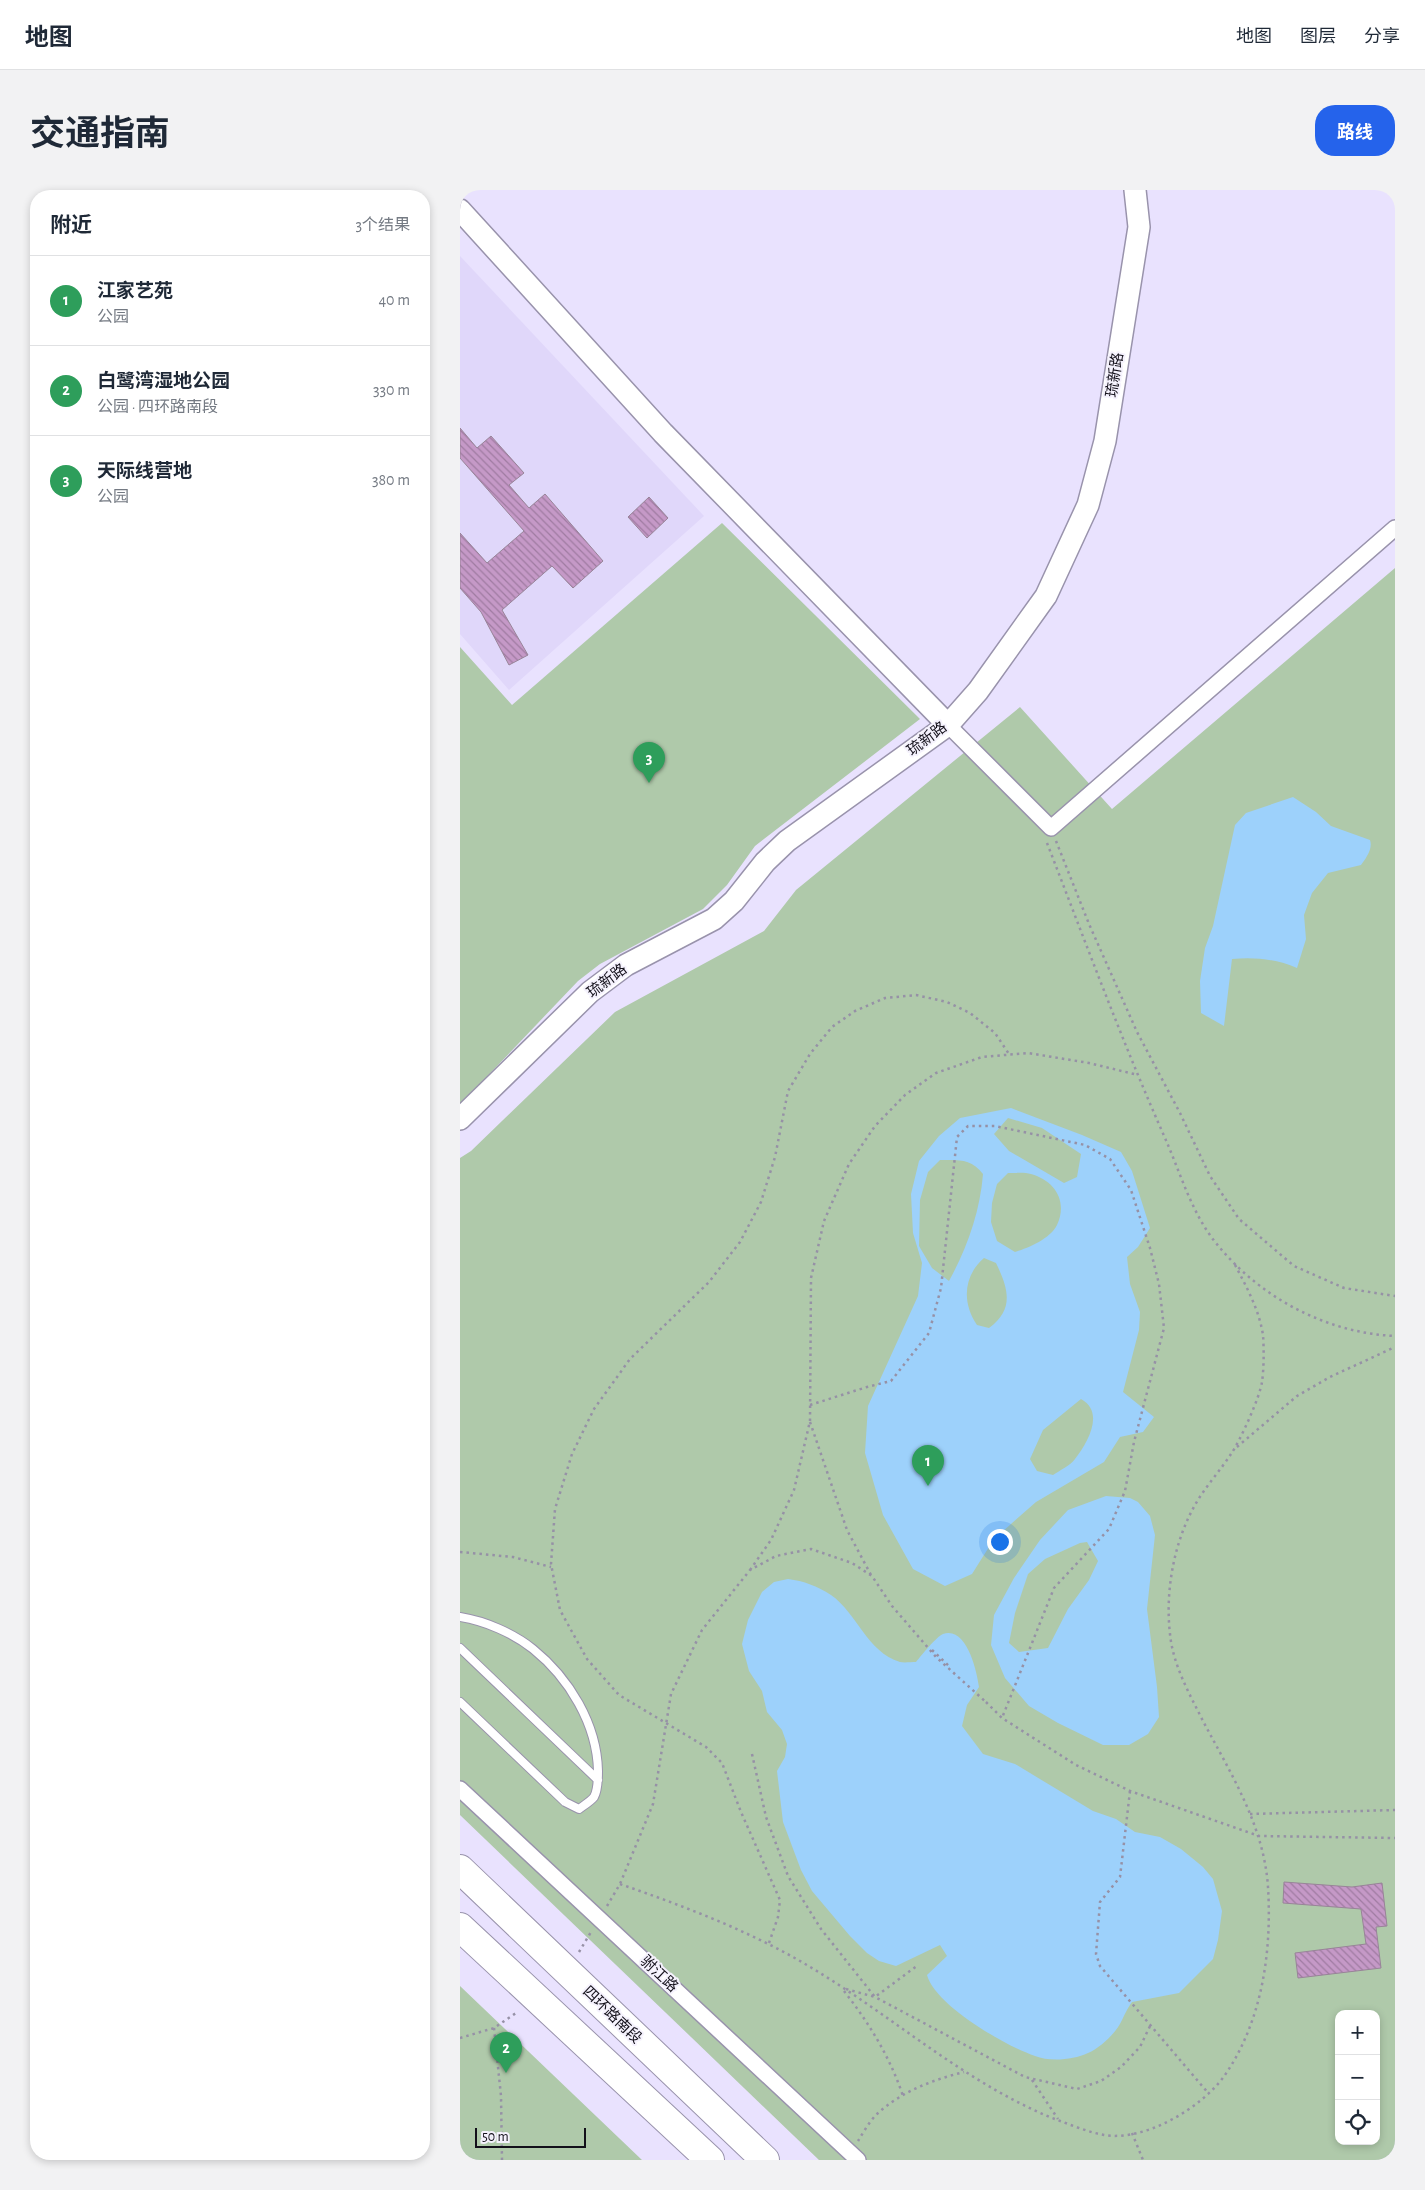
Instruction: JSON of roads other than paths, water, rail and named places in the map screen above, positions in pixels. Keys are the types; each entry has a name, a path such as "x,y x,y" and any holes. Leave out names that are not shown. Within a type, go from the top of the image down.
{"highway":[{"name":"四环路南段","path":"460,1869 765,2160"},
{"path":"460,1927 710,2160"}],"street":[{"name":"琉新路","path":"460,1119 590,992 608,977 626,965 714,919 734,901 765,862 787,842 948,725 978,691 1046,596 1088,505 1105,441 1139,227 1135,190"},
{"path":"460,210 663,433 1051,828 1395,528"},
{"name":"驸江路","path":"460,1789 854,2156"}],"lane":[{"path":"460,1617 489,1625 532,1648 549,1663 568,1686 589,1722 598,1757 598,1780 594,1797 579,1809 565,1802 460,1702"},
{"path":"460,1648 598,1780"}],"water":[{"path":"1293,797 1316,812 1331,826 1370,840 1370,850 1361,865 1328,873 1312,893 1304,915 1306,939 1297,968 1265,959 1232,959 1224,1026 1201,1013 1200,981 1205,948 1213,926 1235,825 1246,813"},
{"path":"1011,1108 1121,1152 1132,1171 1150,1228 1138,1247 1127,1257 1130,1284 1140,1312 1139,1330 1123,1392 1154,1417 1143,1432 1120,1437 1104,1462 1036,1502 994,1539 972,1574 945,1586 913,1569 883,1515 865,1453 868,1406 918,1296 922,1263 913,1233 911,1194 919,1161 939,1136 960,1118","holes":["1008,1118 1042,1128 1081,1154 1077,1177 1064,1183 1009,1151 994,1134","940,1160 953,1160 964,1161 974,1165 983,1174 979,1202 972,1229 949,1281 932,1268 919,1246 920,1200 928,1172","1008,1173 1029,1173 1047,1182 1053,1187 1060,1200 1060,1216 1054,1230 1038,1242 1015,1252 997,1241 991,1222 992,1203 997,1184","984,1258 996,1263 1004,1281 1007,1298 1006,1306 997,1321 989,1328 977,1325 969,1308 967,1290 972,1273","1081,1399 1088,1405 1092,1411 1092,1428 1080,1452 1068,1466 1053,1475 1037,1471 1030,1459 1043,1430"]},
{"path":"1106,1496 1130,1498 1138,1502 1150,1516 1155,1535 1147,1609 1159,1717 1148,1734 1129,1745 1103,1745 1058,1723 1029,1706 1005,1678 991,1645 994,1615 1014,1578 1040,1540 1068,1510","holes":["1087,1542 1098,1561 1089,1580 1068,1609 1048,1648 1019,1652 1009,1643 1015,1613 1028,1574 1045,1559 1080,1543"]},
{"path":"788,1579 810,1584 831,1595 848,1612 879,1650 900,1662 916,1662 933,1642 943,1634 951,1633 958,1637 969,1652 976,1671 979,1687 967,1705 962,1726 983,1754 1015,1764 1093,1811 1116,1819 1135,1832 1160,1837 1181,1849 1203,1867 1213,1879 1222,1911 1213,1959 1179,1993 1132,2002 1115,2031 1097,2048 1076,2057 1054,2060 1041,2058 1022,2051 990,2034 943,1999 933,1987 927,1975 947,1956 940,1945 896,1966 879,1961 867,1953 812,1891 801,1870 783,1822 777,1771 785,1757 787,1744 782,1730 767,1712 762,1691 749,1671 742,1644 748,1620 762,1592 774,1582"}],"place":[{"name":"天际线营地","path":"649,783"},
{"name":"江家艺苑","path":"928,1486"},
{"name":"白鹭湾湿地公园","path":"506,2073"}]}
